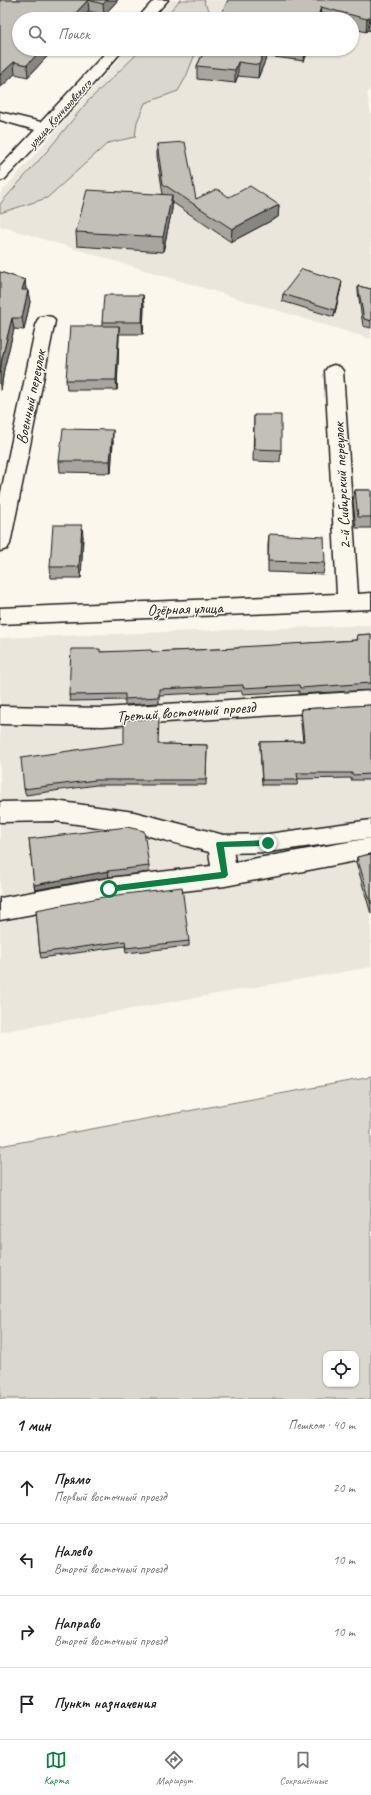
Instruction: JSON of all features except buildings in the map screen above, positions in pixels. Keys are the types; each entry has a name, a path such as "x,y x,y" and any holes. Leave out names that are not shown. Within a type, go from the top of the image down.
{"street":[{"path":"150,12 161,0"},
{"name":"улица Кончаловского","path":"0,176 46,128 111,56"},
{"path":"0,116 46,128"},
{"name":"Военный переулок","path":"0,544 46,321"},
{"name":"2-й Сибирский переулок","path":"334,371 348,601"},
{"name":"Озёрная улица","path":"0,616 371,601"},
{"name":"Третий восточный проезд","path":"0,715 102,716 371,700"},
{"path":"0,812 55,811 126,821 220,844 225,875"},
{"path":"0,909 109,889 225,875 371,848"}],"lane":[{"path":"220,844 268,843 371,829"}],"shaded area":[{"path":"171,0 371,0 371,88 367,94 371,113 371,339 0,226 0,194 122,56 359,56 359,12 161,12"},
{"path":"180,0 205,0 204,3 211,12 169,12"},
{"path":"194,56 186,77 178,91 145,103 137,122 135,137 108,143 47,198 0,213 0,204 48,150 88,101 134,57"},
{"path":"371,625 371,967 0,1032 0,638"},
{"path":"371,1077 371,1399 0,1399 0,1146"}],"route":[{"path":"109,889 225,875 220,844 268,843"}]}
